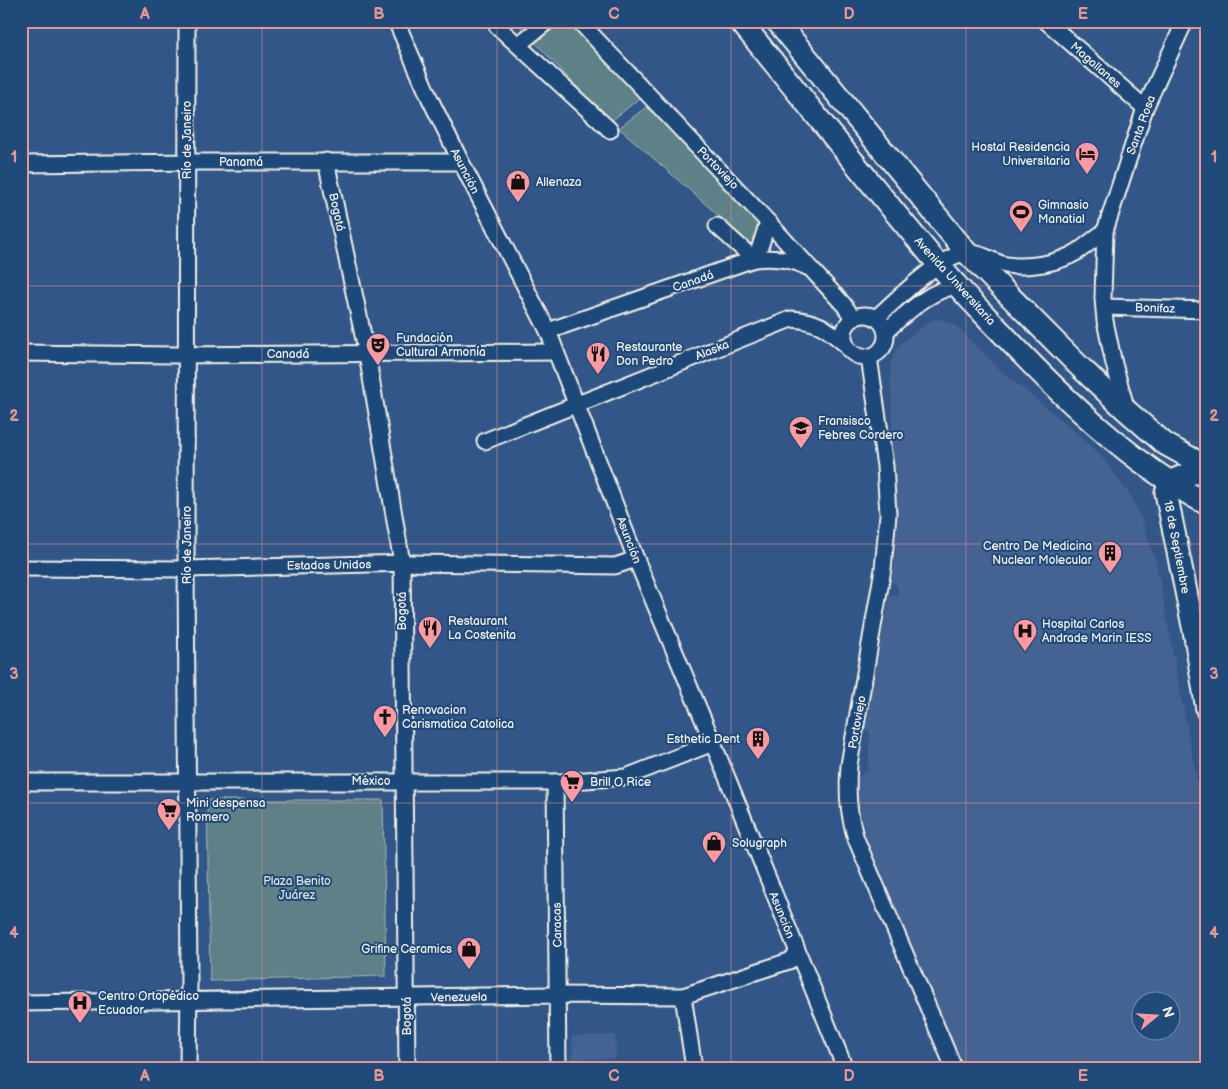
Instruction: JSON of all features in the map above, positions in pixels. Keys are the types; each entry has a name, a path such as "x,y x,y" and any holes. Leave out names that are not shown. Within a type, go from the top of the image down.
{"main road":[{"name":"Avenida Universitaria","path":"740,21 938,264 1048,381 1122,446 1169,482 1207,504"},
{"path":"777,21 967,253 1073,360 1127,411 1165,444 1207,467"},
{"name":"18 de Septiembre","path":"1207,473 1198,472 1183,475 1169,482 1166,493 1195,636 1207,710"}],"street":[{"name":"Río de Janeiro","path":"187,21 186,569 188,1068"},
{"name":"Asunción","path":"396,21 430,99 548,331 636,559 845,1068"},
{"path":"518,45 548,21"},
{"name":"Portoviejo","path":"578,21 813,270 853,318"},
{"name":"Magallanes","path":"1046,21 1145,108"},
{"name":"Santa Rosa","path":"1127,411 1114,364 1104,307 1105,231 1145,108 1185,21"},
{"path":"497,26 610,130"},
{"name":"Bogotá","path":"326,162 367,354 402,563 407,1068"},
{"name":"Panamá","path":"21,164 461,162"},
{"path":"717,226 754,259 768,222"},
{"path":"876,318 938,264 953,256 967,253 983,256 1006,265 1032,265 1058,260 1075,253 1105,231"},
{"name":"Canadá","path":"548,331 754,259 785,259 813,270"},
{"path":"886,331 933,293 957,286"},
{"name":"Bonifaz","path":"1104,307 1207,310"},
{"path":"864,315 876,318 886,331 885,344 876,355 862,357 855,355 845,344 844,330 853,318 864,315"},
{"name":"Alaska","path":"485,441 791,319 807,320 824,326 845,344"},
{"name":"Canadá","path":"21,353 367,354 556,352"},
{"name":"Portoviejo","path":"869,357 886,466 888,514 883,569 849,765 847,789 849,816 856,839 954,1068"},
{"name":"Estados Unidos","path":"21,568 186,569 402,563 615,566 636,559"},
{"name":"México","path":"21,782 555,782 626,777 713,743"},
{"name":"Caracas","path":"555,782 558,1068"},
{"name":"Venezuela","path":"21,1003 188,999 557,995 683,996 789,961 797,952"},
{"path":"683,996 694,1068"}],"shaded area":[{"name":"Hospital Carlos Andrade Marin IESS","path":"935,319 944,320 956,326 1001,371 1069,426 1095,450 1132,498 1144,526 1157,566 1200,797 1207,819 1207,1068 960,1068 867,853 870,848 858,805 856,779 868,769 870,733 865,727 889,597 898,594 897,585 892,582 896,548 890,365 899,345"},
{"path":"615,1035 616,1058 573,1060 572,1036"}],"green space":[{"path":"515,21 570,21 641,97 610,122"},
{"path":"650,104 764,226 752,245 619,128"},
{"name":"Plaza Benito Juárez","path":"207,800 383,800 386,976 210,981"}],"place":[{"name":"Hostal Residencia Universitaria","path":"1087,175"},
{"name":"Allenaza","path":"518,203"},
{"name":"Gimnasio Manatial","path":"1021,233"},
{"name":"Fundación Cultural Armonía","path":"378,366"},
{"name":"Restaurante Don Pedro","path":"598,375"},
{"name":"Fransisco Febres Cordero","path":"801,449"},
{"name":"Centro De Medicina Nuclear Molecular","path":"1110,574"},
{"name":"Restaurant La Costenita","path":"430,649"},
{"name":"Hospital Carlos Andrade Marin IESS","path":"1025,652"},
{"name":"Renovacion Carismatica Catolica","path":"385,738"},
{"name":"Esthetic Dent","path":"758,760"},
{"name":"Brill O Rice","path":"572,803"},
{"name":"Mini despensa Romero","path":"169,831"},
{"name":"Solugraph","path":"714,864"},
{"name":"Grifine Ceramics","path":"469,970"},
{"name":"Centro Ortopédico Ecuador","path":"80,1024"}]}
